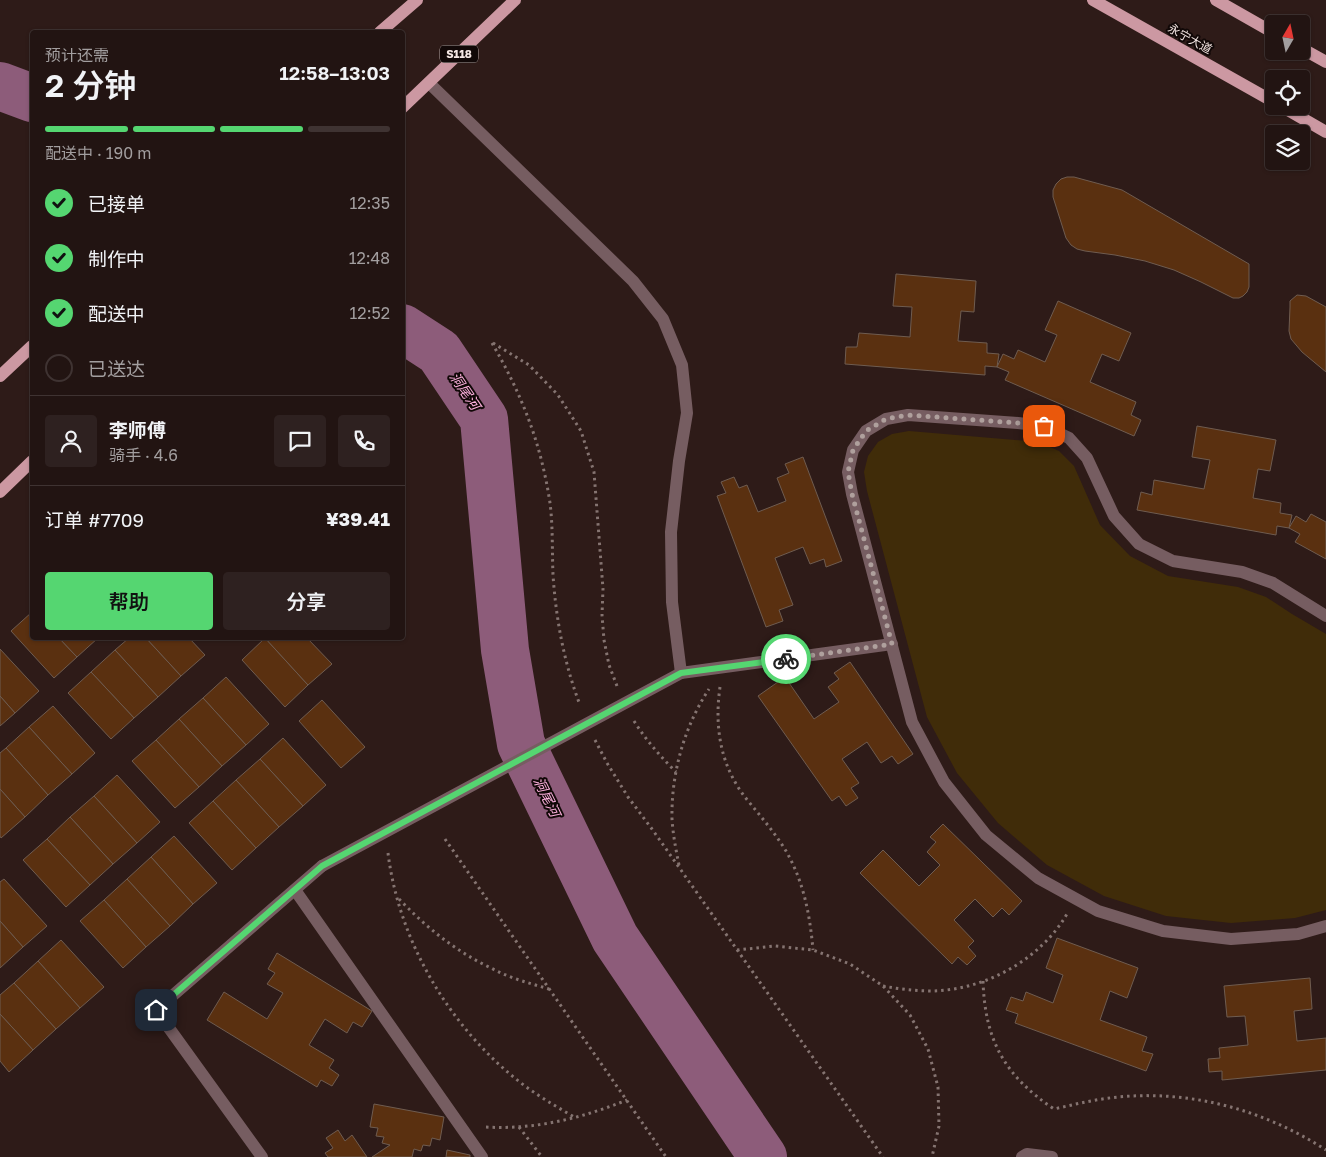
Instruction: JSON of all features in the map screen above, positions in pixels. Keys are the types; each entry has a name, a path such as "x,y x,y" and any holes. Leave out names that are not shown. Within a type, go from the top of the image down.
{"main road":[{"path":"382,30 416,0"},
{"name":"S118","path":"405,105 515,0"},
{"name":"永宁大道","path":"1093,0 1265,97"},
{"path":"1216,0 1265,28"},
{"path":"1310,53 1326,62"},
{"path":"1297,115 1326,132"},
{"path":"0,376 30,348"},
{"path":"0,492 30,463"}],"lane":[{"path":"428,83 633,281 663,319 682,365 687,413 670,532 672,602 681,673"},
{"path":"1326,616 1273,583 1242,572 1173,562 1140,544 1114,516 1088,458 1068,438 1044,426 908,415 886,419 866,431 853,450 848,472 852,494 912,722 944,782 986,835 1038,878 1098,911 1163,931 1230,939 1298,934 1326,926"},
{"path":"262,1157 156,1010 322,866 681,673 892,644"},
{"path":"295,890 482,1157"},
{"path":"1024,1155 1052,1157"}],"path":[{"path":"583,713 574,690 556,612 553,538 544,470 524,404 492,342 529,365 558,395 581,431 594,472 603,589 602,615 604,640 618,689"},
{"path":"679,868 672,820 676,772 683,743 694,716 707,691 725,667"},
{"path":"725,667 717,707 718,727 723,754 736,785 775,834 796,872 811,924 813,950"},
{"path":"633,719 658,754 676,772"},
{"path":"593,737 606,763 628,797 883,1157"},
{"path":"385,832 396,896 406,927 419,957 453,1013 496,1062 548,1102 576,1118"},
{"path":"445,839 666,1157"},
{"path":"396,896 417,918 465,955 499,972 549,989"},
{"path":"883,986 933,991 959,988 1007,971 1041,946 1063,921 1076,898"},
{"path":"737,950 775,946 813,950 850,964 883,986 910,1015 928,1049 938,1087 939,1126 932,1157"},
{"path":"983,981 988,1025 1003,1058 1020,1082 1036,1097 1054,1109 1086,1101 1119,1097 1152,1096 1184,1098 1248,1111 1278,1123 1308,1138 1326,1150"},
{"path":"460,1126 489,1128 548,1124 576,1118 627,1100"},
{"path":"518,1127 542,1157"}],"shaded area":[{"path":"909,431 1039,442 1059,451 1074,466 1100,525 1130,556 1168,576 1238,587 1266,597 1326,634 1326,910 1295,918 1231,923 1166,916 1104,896 1047,865 998,823 957,773 927,717 867,491 864,472 868,456 878,442 892,434"}],"building":[{"path":"1074,177 1122,190 1249,264 1249,287 1247,292 1239,298 1233,298 1174,270 1145,261 1077,249 1066,238 1053,197 1053,190 1056,184 1061,179"},
{"path":"896,274 976,281 974,312 961,311 958,341 987,343 987,353 999,354 997,367 985,366 985,375 845,364 846,347 857,347 859,333 910,337 912,307 893,306"},
{"path":"1297,295 1306,296 1326,307 1326,372 1302,352 1291,339 1289,331 1290,301"},
{"path":"1058,301 1131,333 1119,361 1102,354 1090,382 1136,402 1131,415 1141,420 1134,436 1005,380 1009,372 997,367 1003,354 1014,359 1018,350 1045,362 1057,335 1045,330"},
{"path":"1197,426 1276,440 1270,471 1258,469 1253,498 1281,503 1280,513 1292,515 1289,528 1277,526 1276,535 1137,510 1141,492 1152,495 1154,480 1204,489 1210,460 1192,457"},
{"path":"803,457 842,561 826,567 824,559 810,564 803,547 775,558 793,605 779,610 783,621 766,627 717,496 726,493 721,482 734,477 739,488 747,485 758,512 786,501 777,478 789,473 785,464"},
{"path":"1311,514 1326,522 1326,559 1295,542 1300,534 1289,528 1296,516 1306,522"},
{"path":"30,614 30,640 61,640 77,657 54,678 11,631"},
{"path":"61,640 96,640 77,657"},
{"path":"127,640 148,640 181,676 158,697 115,650"},
{"path":"148,640 191,640 205,655 181,676"},
{"path":"263,640 267,640 308,685 285,707 242,660"},
{"path":"267,640 309,640 332,664 308,685"},
{"path":"0,649 39,691 15,713 0,696"},
{"path":"115,650 158,697 134,718 91,672"},
{"path":"850,662 913,754 898,764 892,756 881,763 867,742 842,759 859,783 851,788 858,798 846,806 839,796 832,801 758,696 785,677 814,719 839,702 828,687 839,679 834,673"},
{"path":"91,672 134,718 111,739 68,693"},
{"path":"226,677 269,724 246,745 203,698"},
{"path":"0,696 15,713 0,726"},
{"path":"203,698 246,745 222,766 179,719"},
{"path":"322,700 365,747 341,768 299,721"},
{"path":"53,706 95,753 72,774 29,727"},
{"path":"179,719 222,766 199,787 156,740"},
{"path":"29,727 72,774 48,795 6,748"},
{"path":"283,738 326,785 303,806 260,759"},
{"path":"156,740 199,787 175,808 132,761"},
{"path":"6,748 48,795 25,817 0,789 0,753"},
{"path":"260,759 303,806 279,827 236,780"},
{"path":"117,775 160,822 137,843 94,796"},
{"path":"236,780 279,827 256,848 213,801"},
{"path":"0,789 25,817 1,838 0,836"},
{"path":"94,796 137,843 113,864 70,817"},
{"path":"213,801 256,848 232,870 189,823"},
{"path":"70,817 113,864 90,885 47,839"},
{"path":"943,824 1022,901 1009,915 1002,908 993,917 975,899 954,920 974,941 968,947 976,956 967,965 958,957 952,964 860,873 883,850 919,886 940,865 927,852 936,842 930,837"},
{"path":"174,836 217,883 193,904 151,857"},
{"path":"47,839 90,885 66,907 23,860"},
{"path":"151,857 193,904 170,926 127,879"},
{"path":"4,879 47,926 23,947 0,921 0,882"},
{"path":"127,879 170,926 146,947 104,900"},
{"path":"104,900 146,947 123,968 80,921"},
{"path":"0,921 23,947 0,968"},
{"path":"1057,938 1138,968 1127,998 1110,991 1100,1020 1147,1037 1142,1051 1153,1054 1146,1071 1015,1023 1018,1014 1006,1010 1011,997 1023,1001 1026,992 1053,1003 1063,975 1046,968"},
{"path":"61,940 104,987 80,1008 38,961"},
{"path":"277,953 372,1011 362,1027 353,1022 347,1033 325,1019 309,1045 334,1060 329,1068 339,1075 332,1086 321,1080 317,1087 207,1020 224,992 267,1019 283,993 267,984 275,973 268,969"},
{"path":"38,961 80,1008 56,1029 14,983"},
{"path":"1310,978 1312,1009 1294,1011 1297,1041 1326,1038 1326,1070 1222,1080 1222,1071 1209,1072 1208,1059 1220,1058 1219,1048 1248,1045 1245,1016 1227,1017 1224,986"},
{"path":"14,983 56,1029 33,1050 0,1014 0,995"},
{"path":"0,1014 33,1050 9,1072 0,1061"},
{"path":"374,1104 444,1117 440,1140 432,1138 430,1146 423,1145 421,1151 414,1149 412,1157 372,1157 390,1145 382,1143 384,1137 376,1136 378,1128 370,1127"},
{"path":"338,1130 345,1141 352,1135 367,1157 328,1157 325,1153 333,1148 326,1138"},
{"path":"447,1150 470,1155 470,1157 446,1157"}],"waterway":[{"name":"洞尾河","path":"0,86 30,97"},
{"name":"洞尾河","path":"405,330 439,352 484,419 505,650 521,744 615,938 763,1157"}],"way so far":[{"path":"786,659 892,644 852,494 848,472 853,450 866,431 886,419 908,415 1044,426"}],"route":[{"path":"156,1010 322,866 681,673 786,659"}]}
